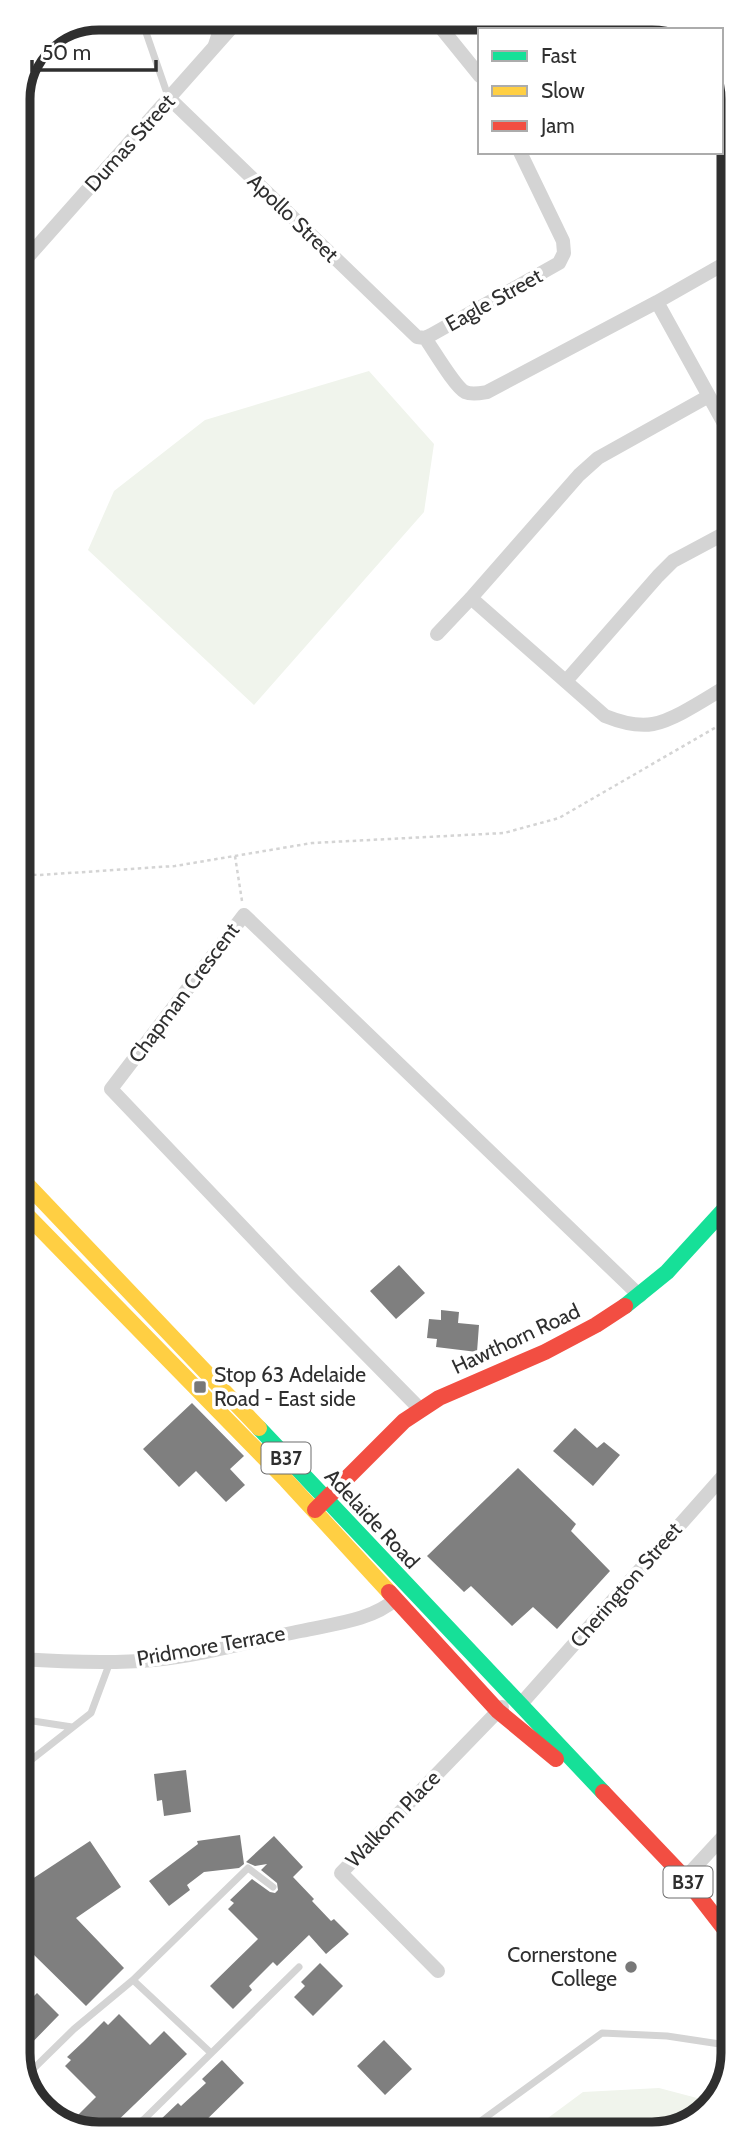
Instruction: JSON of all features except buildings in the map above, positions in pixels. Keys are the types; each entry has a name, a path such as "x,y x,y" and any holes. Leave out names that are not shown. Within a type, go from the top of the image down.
{"main road":[{"name":"Adelaide Road","path":"30,1188 320,1505 396,1599 498,1711 637,1829"},
{"name":"Hawthorn Road","path":"320,1505 404,1421 420,1409 573,1339 640,1296 659,1280 721,1215"},
{"name":"Adelaide Road","path":"30,1219 516,1701 685,1878 721,1924"}],"street":[{"name":"Dumas Street","path":"30,255 229,30"},
{"path":"443,30 478,71"},
{"name":"Apollo Street","path":"169,99 421,337 466,393 487,392 657,302"},
{"name":"Eagle Street","path":"421,337 559,263 564,253 563,241 521,154"},
{"path":"721,266 657,302 721,418"},
{"path":"437,634 579,475 598,458 709,396"},
{"path":"717,411 721,409"},
{"path":"566,681 673,561 721,535"},
{"path":"471,598 605,716 618,721 654,724 721,690"},
{"name":"Chapman Crescent","path":"420,1409 111,1089 244,915 640,1296"},
{"name":"Cherington Street","path":"516,1701 721,1478"},
{"name":"Pridmore Terrace","path":"30,1660 111,1662 155,1659 217,1649 365,1615 388,1606 396,1599"},
{"name":"Walkom Place","path":"438,1971 341,1873 498,1711 516,1701"},
{"path":"685,1878 721,1839"}],"lane":[{"path":"145,30 169,99"},
{"path":"209,53 216,30"},
{"path":"30,1763 91,1713 111,1662"},
{"path":"30,1721 72,1727"},
{"path":"32,2070 74,2029 133,1980 248,1868 273,1887"},
{"path":"143,2120 299,1967"},
{"path":"133,1980 211,2053"},
{"path":"479,2122 602,2033 667,2036 721,2044"}],"path":[{"path":"30,875 175,866 312,843 504,833 559,818 721,724"},
{"path":"235,856 244,915"}],"shaded area":[{"path":"369,371 434,444 424,512 254,705 88,550 114,491 205,420"},
{"path":"659,2088 703,2100 691,2111 661,2122 542,2122 583,2092"}],"traffic: fast":[{"path":"625,1306 667,1272 721,1213"},
{"path":"259,1428 603,1792"}],"traffic: slow":[{"path":"30,1188 259,1428"},
{"path":"30,1218 286,1480 389,1592"}],"traffic: jam":[{"path":"315,1510 404,1421 439,1398 545,1352 625,1306"},
{"path":"389,1592 498,1711 556,1759"},
{"path":"603,1792 685,1878 721,1924"}],"place":[{"name":"Stop 63 Adelaide Road - East side","path":"200,1387"},
{"name":"Cornerstone College","path":"631,1967"}]}
